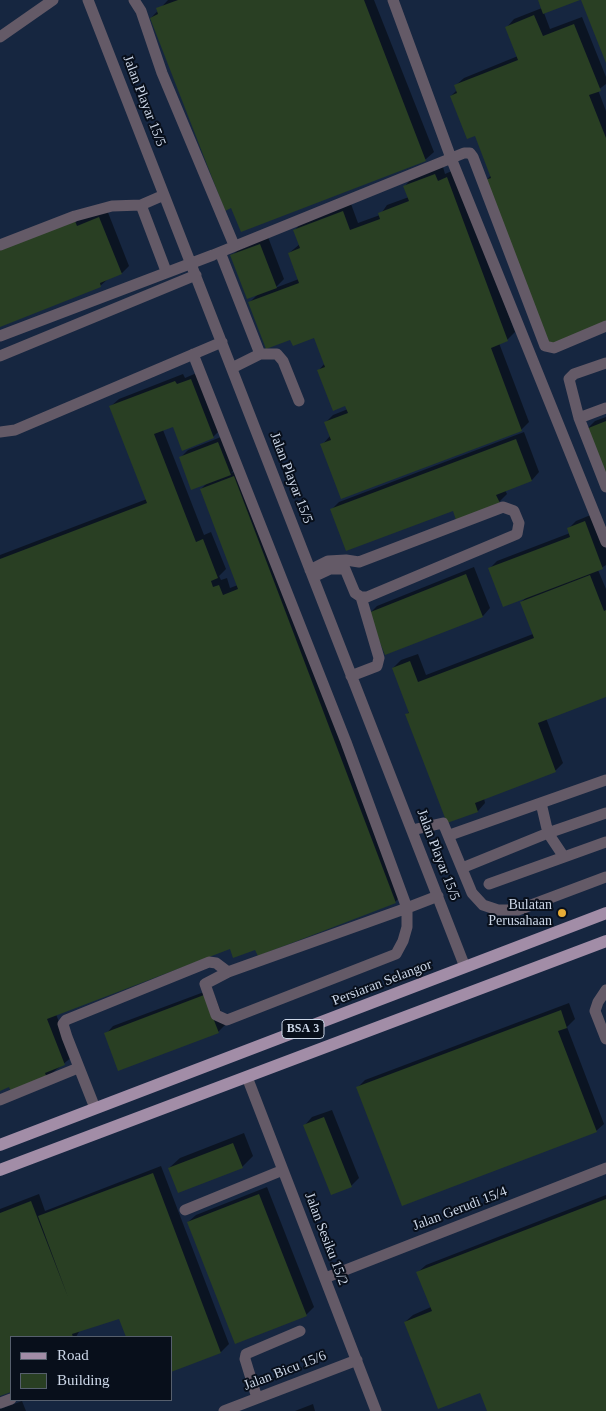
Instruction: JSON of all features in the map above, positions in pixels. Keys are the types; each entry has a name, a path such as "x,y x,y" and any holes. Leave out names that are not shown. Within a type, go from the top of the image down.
{"main road":[{"name":"Persiaran Selangor","path":"0,1145 606,913"},
{"name":"BSA 3","path":"0,1170 606,941"}],"street":[{"path":"0,37 53,0"},
{"name":"Jalan Playar 15/5","path":"88,0 465,967"},
{"path":"134,0 141,11 162,73 234,245"},
{"path":"393,0 451,158 606,542"},
{"path":"0,336 166,271 220,252 451,158 470,153 545,346 554,348 606,326"},
{"path":"0,245 75,216 112,206 141,205 164,194"},
{"path":"141,205 166,271"},
{"path":"220,252 260,354"},
{"path":"0,356 196,275"},
{"path":"0,432 15,430 222,342"},
{"path":"194,354 346,742 407,908 404,941 396,954 227,1020 216,1015 205,984 228,972 407,908 438,896"},
{"path":"232,368 260,354 277,354 283,361 299,402"},
{"path":"606,363 574,374 569,379 579,418 606,487"},
{"path":"579,418 606,408"},
{"path":"503,507 514,511 519,523 517,534 367,597 361,597 355,593 345,569 330,569 312,574 328,562 346,560 359,562 503,507"},
{"path":"351,676 377,666 379,658 361,597"},
{"path":"450,835 606,780"},
{"path":"542,802 548,833 564,857"},
{"path":"462,868 548,833 606,813"},
{"path":"412,830 443,823 450,835 472,894 483,905 498,910 518,910 606,877"},
{"path":"489,884 606,842"},
{"path":"95,1108 78,1068 63,1024 66,1020 209,962 216,963 228,972"},
{"path":"606,990 598,1002 595,1011 606,1039"},
{"path":"0,1100 78,1068"},
{"name":"Jalan Sesiku 15/2","path":"248,1077 376,1411"},
{"name":"Jalan Gerudi 15/4","path":"325,1278 606,1168"},
{"path":"185,1210 283,1170"},
{"path":"257,1398 245,1359 246,1354 300,1331"},
{"name":"Jalan Bicu 15/6","path":"224,1411 357,1360"}],"building":[{"path":"178,0 364,0 426,161 241,232 231,208 225,211 150,18 158,14 156,8"},
{"path":"538,0 580,0 543,14"},
{"path":"581,0 606,0 606,63"},
{"path":"534,15 543,36 574,24 601,91 589,95 606,138 606,326 551,348 485,180 491,178 475,136 467,139 450,96 457,93 454,85 518,60 505,27"},
{"path":"435,174 438,181 447,177 508,341 491,348 522,431 341,499 320,444 331,440 324,422 348,413 345,406 333,411 317,370 325,367 314,338 293,346 290,340 266,349 248,302 299,283 288,253 300,248 293,230 343,211 350,230 380,219 378,213 409,201 403,186"},
{"path":"99,217 122,274 100,283 101,287 0,327 0,250 75,221 77,226"},
{"path":"260,244 277,288 247,299 230,255"},
{"path":"191,379 214,438 182,451 173,427 154,434 196,542 203,539 218,578 211,581 213,587 219,585 223,595 238,589 200,489 234,476 396,903 258,956 255,950 233,958 230,949 47,1019 65,1065 45,1073 47,1078 11,1092 9,1087 0,1091 0,559 147,503 109,406 175,381 177,384"},
{"path":"606,421 606,481 586,429"},
{"path":"516,439 532,481 496,495 500,503 456,520 453,511 346,551 330,509"},
{"path":"218,442 231,475 191,490 179,457"},
{"path":"585,521 603,569 503,607 488,568 570,537 567,528"},
{"path":"466,574 483,617 385,655 368,613"},
{"path":"590,575 604,611 606,610 606,697 538,723 556,772 475,803 478,812 447,823 405,714 409,713 392,668 410,661 418,682 534,638 520,602"},
{"path":"204,995 219,1033 118,1071 104,1033"},
{"path":"561,1010 567,1028 558,1031 597,1132 402,1206 356,1087"},
{"path":"324,1117 352,1187 331,1195 303,1125"},
{"path":"233,1143 243,1168 178,1193 168,1168"},
{"path":"153,1173 221,1353 172,1372 172,1336 126,1336 119,1319 72,1334 73,1336 10,1336 10,1392 0,1396 0,1213 31,1201 68,1297 38,1216"},
{"path":"259,1194 307,1316 235,1344 187,1222"},
{"path":"606,1199 606,1411 487,1411 480,1393 438,1409 404,1322 432,1311 416,1272"}],"place":[{"name":"Bulatan Perusahaan","path":"562,913"}]}
